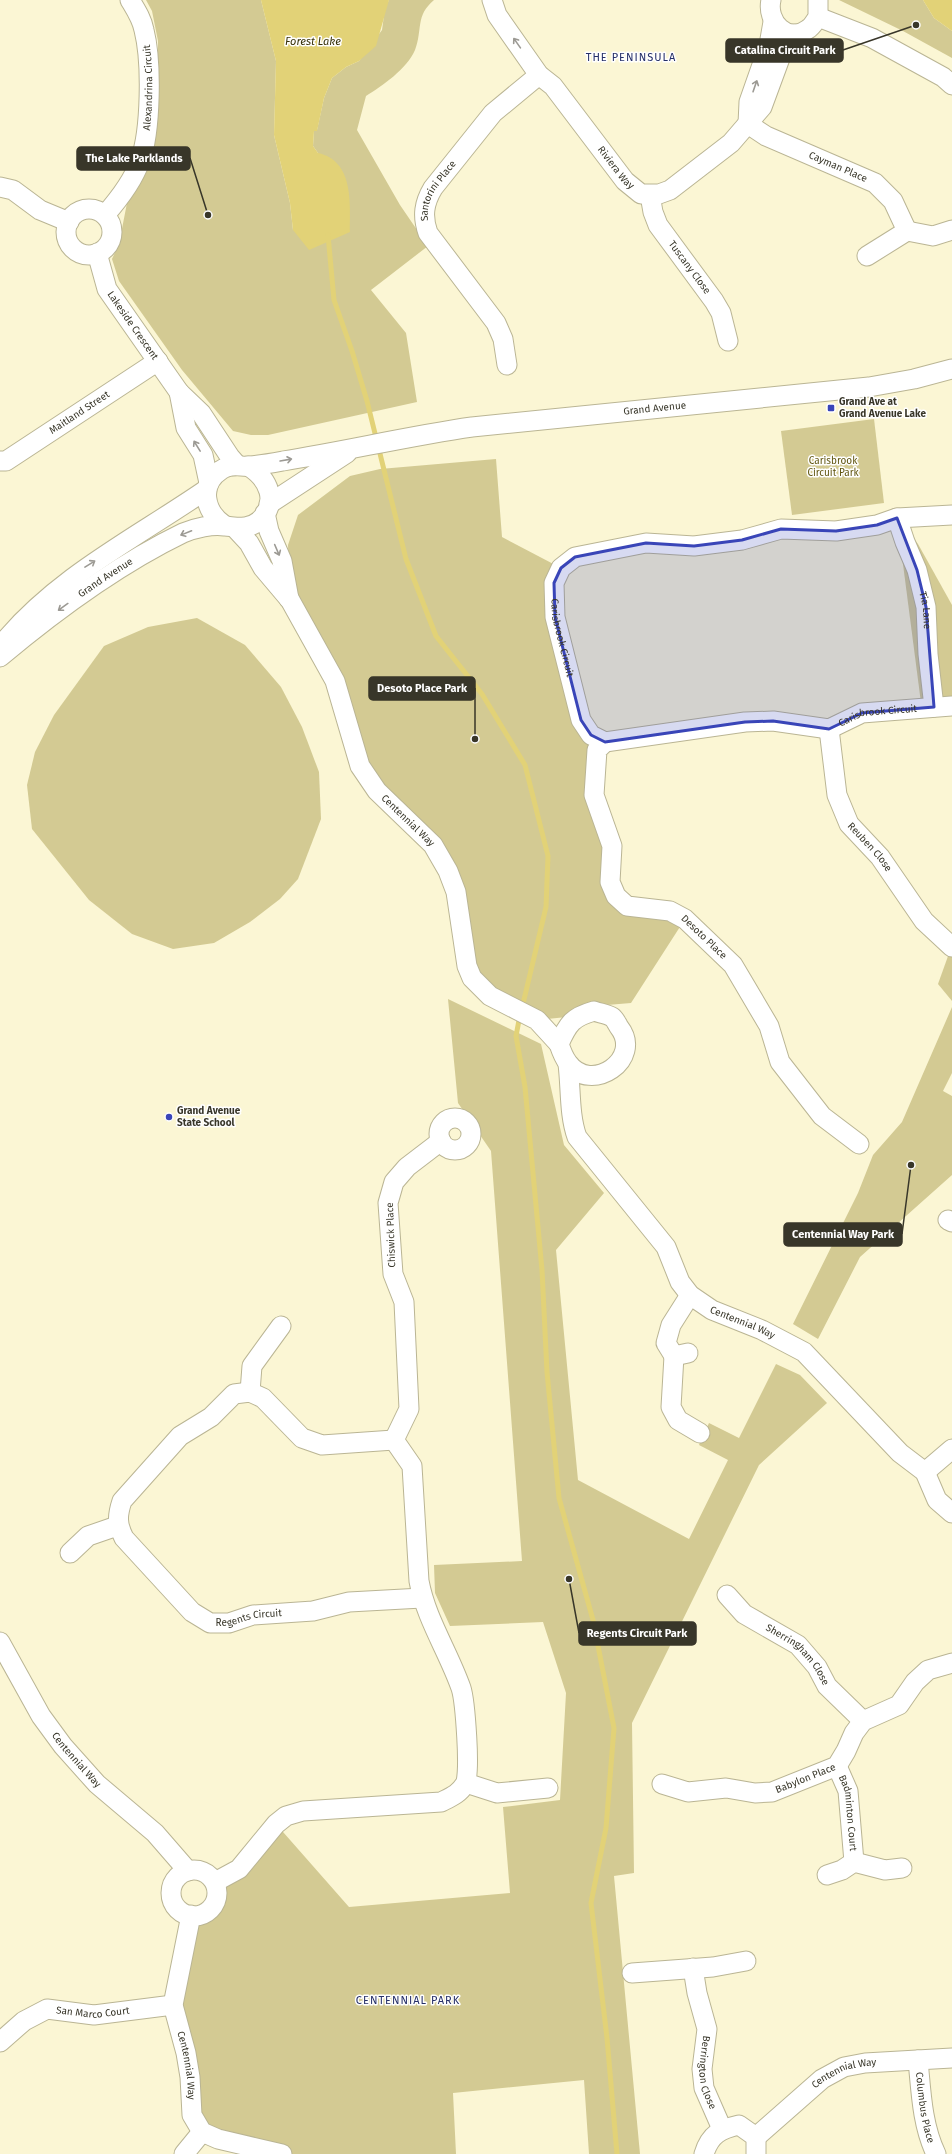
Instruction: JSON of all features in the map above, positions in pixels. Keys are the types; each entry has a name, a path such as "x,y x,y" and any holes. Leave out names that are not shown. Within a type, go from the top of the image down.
{"street":[{"name":"Alexandrina Circuit","path":"105,215 130,181 140,160 149,116 147,47 139,14 130,0"},
{"name":"Riviera Way","path":"492,0 497,15 539,76 553,86 625,181 641,194 650,195"},
{"path":"748,124 749,102 769,45 773,22 769,9 771,0"},
{"path":"773,22 782,31 794,34 808,30 818,9 943,77 952,85"},
{"path":"650,195 670,190 731,143 748,124 762,107 783,50 794,34"},
{"name":"Santorini Place","path":"508,365 503,339 496,323 428,233 424,218 424,209 427,198 434,188 493,113 539,76"},
{"name":"Cayman Place","path":"748,124 766,136 875,183 893,201 907,231"},
{"path":"0,187 13,190 40,210 68,222"},
{"name":"Tuscany Close","path":"650,195 653,212 658,225 714,301 721,313 728,341"},
{"path":"85,209 99,211 110,221 112,236 104,250 97,254 82,254 75,250 67,238 68,222 78,212 85,209"},
{"path":"867,256 907,231 933,236 952,230"},
{"name":"Lakeside Crescent","path":"97,254 108,289 179,392 201,413 230,457 242,466"},
{"name":"Maitland Street","path":"0,461 6,461 158,361"},
{"name":"Grand Avenue","path":"0,647 23,619 79,571 208,486 221,470 356,447 408,436 472,427 869,386 914,379 952,369"},
{"name":"Lakeside Crescent","path":"179,392 186,428 202,455 208,486"},
{"name":"Grand Avenue","path":"0,657 32,630 80,594 138,558 185,532 203,527 253,525 267,508 310,475 356,447"},
{"path":"242,466 258,472 266,481 270,492 267,508"},
{"path":"208,486 206,500 209,510 215,519 230,527"},
{"name":"Centennial Way","path":"267,508 269,531 282,561 290,600"},
{"name":"Carisbrook Circuit","path":"943,707 862,713 829,729 773,721 745,722 604,742 591,735 581,720 555,617 554,583 561,568 575,557 646,543 694,546 742,540 781,529 836,531 877,525 897,518 952,515"},
{"name":"Tia Lane","path":"897,518 917,570 926,607 928,654 943,707"},
{"name":"Centennial Way","path":"230,527 249,544 263,568 290,600 335,681 360,766 377,790 433,845 448,871 456,892 467,966 472,978 490,996 532,1018 559,1044 568,1064 572,1104 572,1122 577,1138 666,1247 680,1282 690,1295 712,1310 762,1330 804,1352 900,1453 925,1472 937,1500 952,1513"},
{"name":"Reuben Close","path":"829,729 837,795 849,824 880,857 924,921 952,947"},
{"name":"Desoto Place","path":"604,742 597,750 594,795 612,846 610,882 616,896 627,906 670,911 685,919 733,965 769,1026 780,1062 822,1116 859,1144"},
{"path":"532,1018 577,1016 594,1012 612,1017 624,1033 625,1052 618,1065 590,1085 572,1104"},
{"path":"559,1044 565,1029 577,1016"},
{"path":"568,1064 583,1075 603,1075"},
{"name":"Chiswick Place","path":"394,1440 409,1409 404,1302 393,1274 388,1203 394,1182 407,1167 441,1141"},
{"path":"690,1295 671,1325 666,1343 681,1355 671,1406 678,1420 700,1433"},
{"path":"250,1392 252,1366 281,1326"},
{"path":"70,1553 88,1536 118,1526 118,1513 122,1501 180,1436 211,1417 234,1394 250,1392 263,1398 302,1438 322,1445 394,1440 412,1466 419,1581 422,1598 461,1689 469,1769 466,1783 456,1795 441,1802 303,1811 286,1816 276,1824 239,1869 215,1882"},
{"path":"925,1472 952,1449"},
{"name":"Regents Circuit","path":"118,1526 124,1538 192,1612 210,1623 229,1623 253,1615 313,1611 349,1602 422,1598"},
{"name":"Sherringham Close","path":"727,1595 744,1614 798,1645 817,1667 827,1686 863,1721"},
{"name":"Centennial Way","path":"0,1642 7,1664 41,1716 63,1746 97,1784 155,1833 188,1871"},
{"path":"863,1721 899,1705 916,1682 928,1670 952,1663"},
{"name":"Babylon Place","path":"662,1784 688,1792 726,1788 755,1793 772,1792 837,1766 846,1752 854,1732 863,1721"},
{"name":"Badminton Court","path":"837,1766 848,1791 854,1862"},
{"path":"466,1783 496,1794 548,1788"},
{"name":"Badminton Court","path":"827,1875 842,1870 854,1862 885,1870 902,1868"},
{"path":"188,1871 204,1872 215,1882 217,1896 211,1909 205,1913 191,1916 177,1908 172,1894 176,1880 188,1871"},
{"name":"Centennial Way","path":"191,1916 173,2005 186,2053 190,2077 192,2115 202,2132"},
{"path":"632,1972 713,1967 746,1961"},
{"name":"Berrington Close","path":"693,1968 697,1993 707,2029 702,2069 704,2088 722,2129"},
{"name":"San Marco Court","path":"0,2042 24,2021 47,2010 94,2015 173,2005"},
{"name":"Centennial Way","path":"722,2129 739,2125 756,2146 822,2079 844,2067 865,2063 952,2058"},
{"name":"Columbus Place","path":"918,2060 924,2115 936,2154"},
{"path":"704,2154 713,2137 722,2129"},
{"path":"184,2154 202,2132 218,2139 282,2154"}],"highlighted area":[{"path":"897,518 917,570 926,607 934,707 862,713 829,729 773,721 745,722 605,742 591,735 581,720 555,617 554,583 561,568 575,557 646,543 694,546 742,540 781,529 836,531 877,525"}],"green space":[{"path":"146,0 261,0 276,61 274,135 290,203 293,230 318,153 313,146 314,131 317,130 324,98 332,78 346,67 359,61 382,30 385,8 389,0 434,0 424,12 420,23 415,50 411,57 394,76 366,96 357,130 400,205 428,246 371,290 406,333 417,402 268,435 251,435 233,431 182,370 119,281 112,259 119,244 127,203 149,167 158,115 158,41 152,11"},
{"path":"839,0 923,0 934,18 952,31 952,58 903,31"},
{"name":"Carisbrook Circuit Park","path":"874,419 884,503 792,515 781,431"},
{"path":"496,459 502,537 561,568 554,583 597,750 616,896 685,919 631,1003 595,1006 577,1016 537,1020 480,988 448,871 377,791 335,681 290,600 288,545 298,515 350,476 380,469"},
{"path":"897,518 918,544 952,605 952,702 921,703"},
{"path":"197,618 245,645 281,687 302,727 319,772 321,819 298,879 280,899 250,922 214,943 173,949 132,934 89,900 32,829 27,785 35,752 54,715 104,646 148,627"},
{"path":"952,945 952,1001 938,984"},
{"path":"448,999 541,1044 564,1145 604,1193 556,1250 578,1480 689,1539 728,1460 699,1445 709,1423 739,1438 776,1364 800,1375 827,1403 759,1465 632,1723 634,1873 614,1876 640,2154 589,2154 584,2080 453,2093 456,2154 282,2154 202,2132 175,1986 191,1915 208,1910 217,1894 215,1882 276,1824 349,1907 510,1893 503,1807 560,1800 566,1693 543,1622 450,1626 435,1593 434,1565 522,1561 491,1151 458,1103"},
{"path":"952,1007 952,1073 943,1091 952,1096 952,1175 860,1257 818,1339 793,1324 858,1193 873,1155 902,1122"}],"water":[{"name":"Forest Lake","path":"261,0 389,0 376,46 359,61 346,67 332,78 324,98 317,131 314,131 313,146 318,153 330,158 338,165 344,174 348,185 350,232 309,250 293,230 290,203 274,135 276,61"},
{"path":"923,0 952,0 952,31 934,18"}],"waterway":[{"path":"328,235 334,300 352,351 367,401 406,559 436,636 482,694 525,765 548,856 546,907 522,1008"},
{"path":"520,1015 516,1036 525,1087 542,1270 547,1372 559,1498 593,1620 614,1728 606,1828 591,1903 607,2038 617,2154"}],"place":[{"name":"Catalina Circuit Park","path":"916,25"},
{"name":"The Lake Parklands","path":"208,215"},
{"name":"Grand Ave at Grand Avenue Lake","path":"831,408"},
{"name":"Desoto Place Park","path":"475,739"},
{"name":"Grand Avenue State School","path":"169,1117"},
{"name":"Centennial Way Park","path":"911,1165"},
{"name":"Regents Circuit Park","path":"569,1579"}],"district":[{"name":"THE PENINSULA","path":"631,57"},
{"name":"CENTENNIAL PARK","path":"408,2000"}]}
